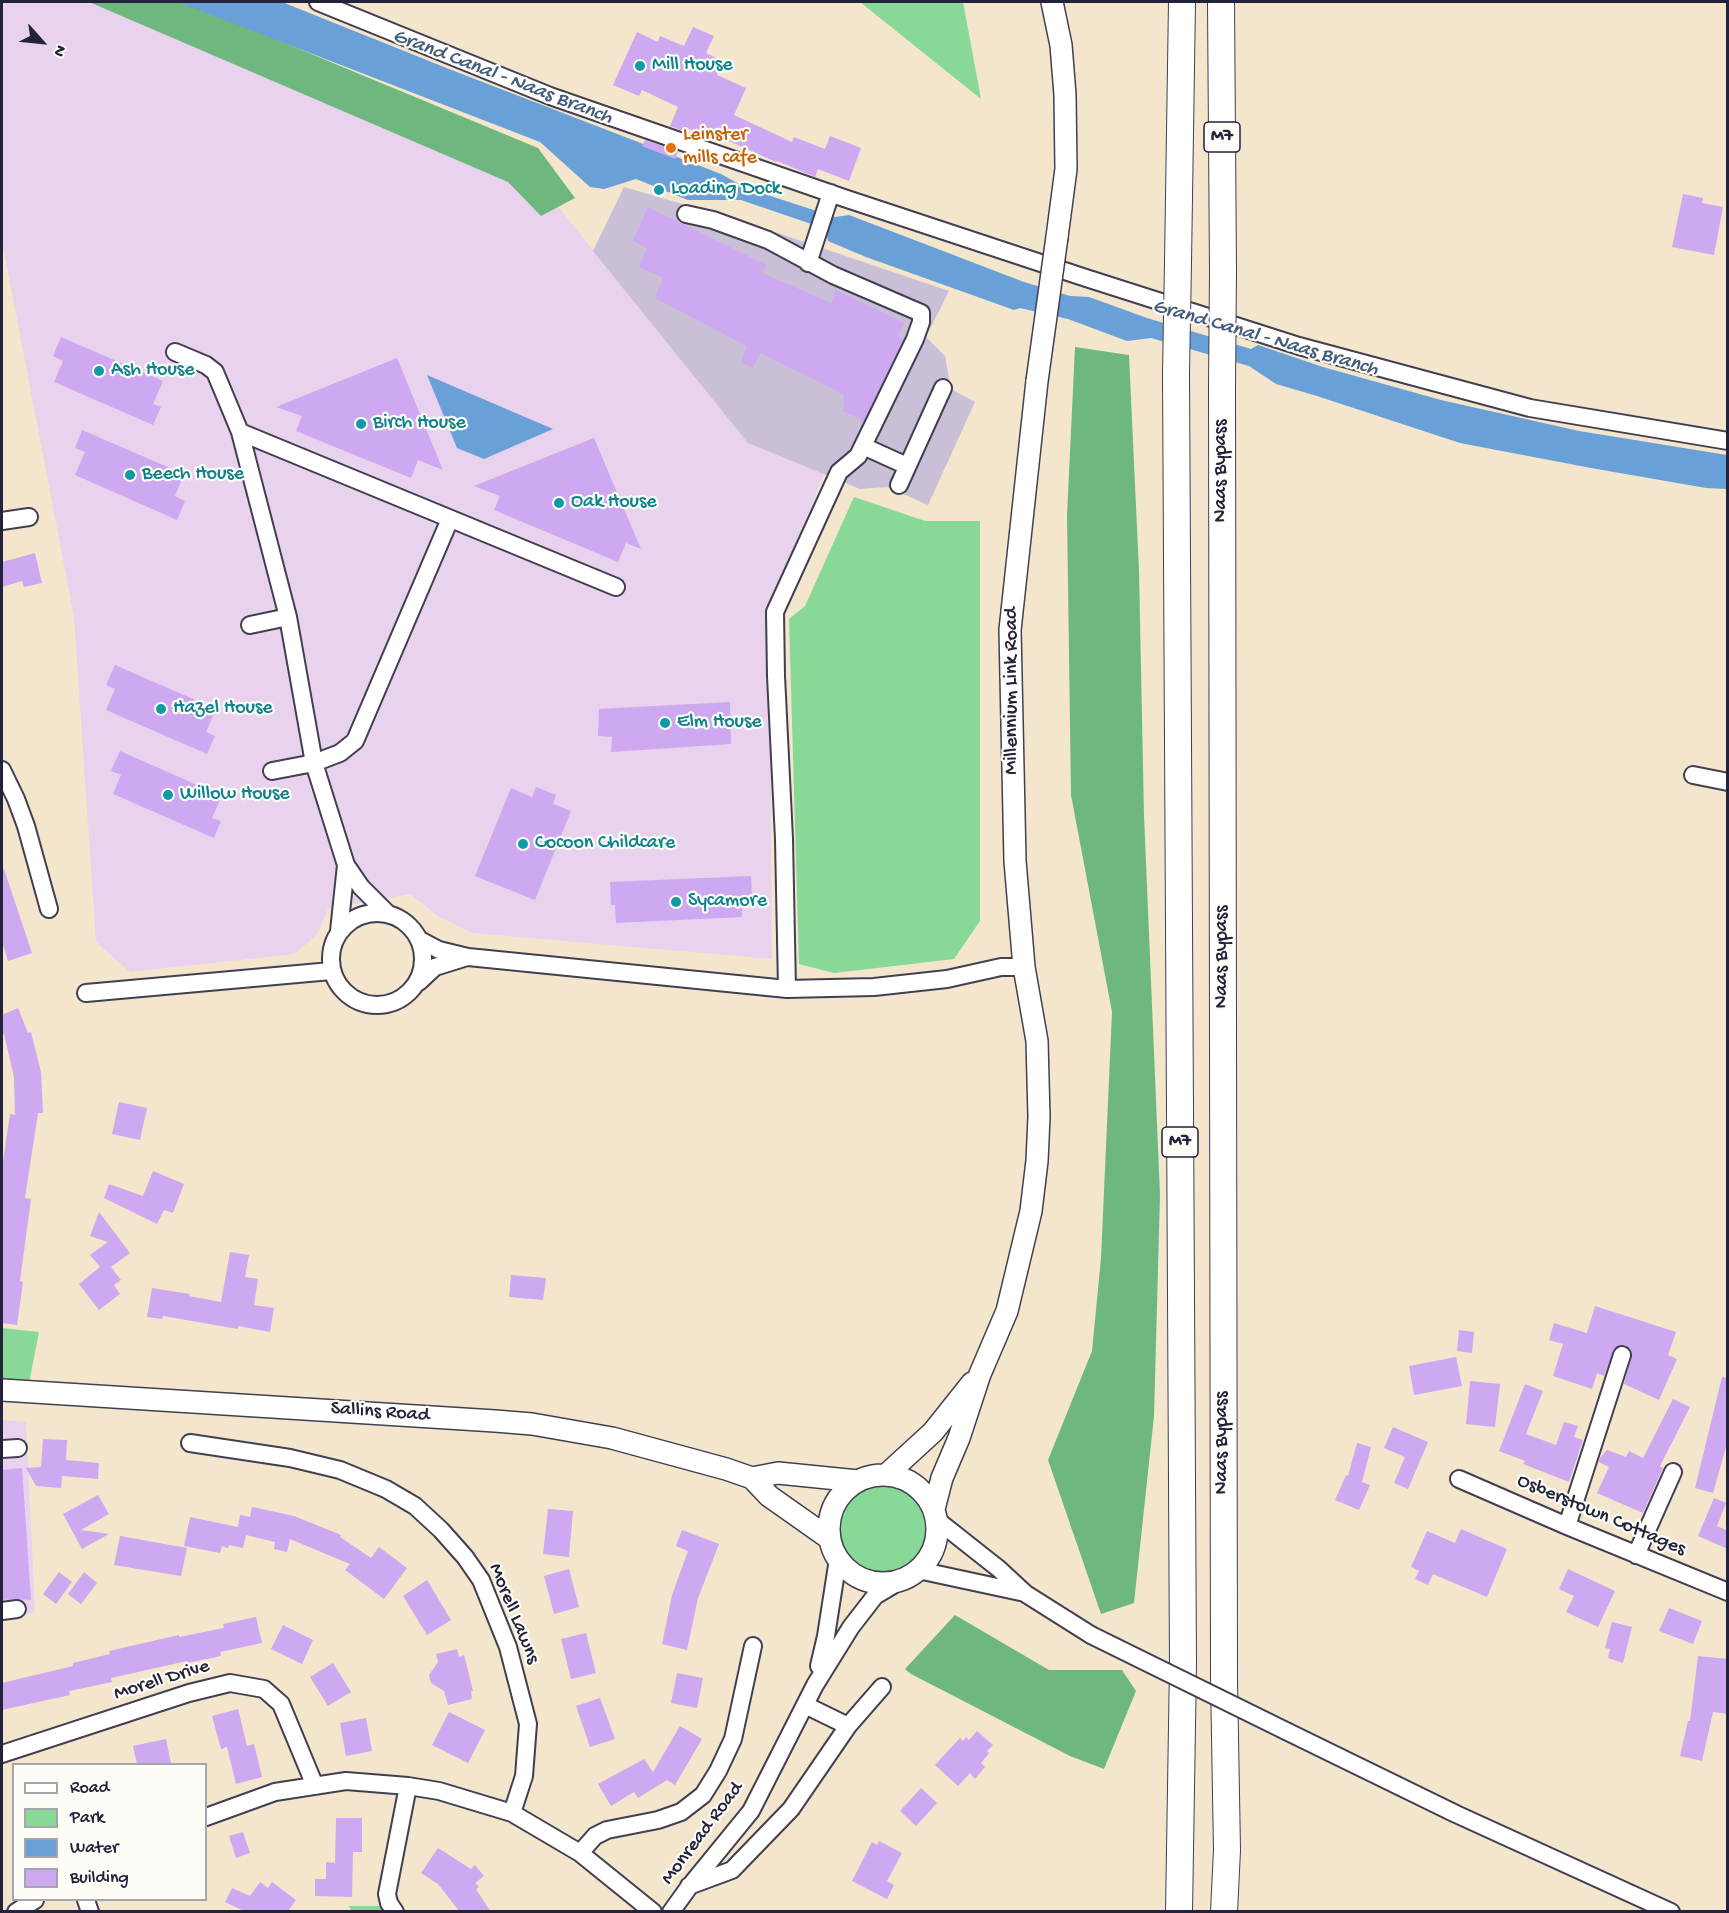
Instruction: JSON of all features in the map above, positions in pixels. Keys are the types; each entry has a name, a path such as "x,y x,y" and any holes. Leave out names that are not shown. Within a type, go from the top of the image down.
{"highway":[{"name":"Naas Bypass","path":"1179,1911 1183,1664 1176,373 1182,2"},
{"name":"Naas Bypass","path":"1221,2 1223,1644 1227,1850 1224,1911"}],"main road":[{"name":"Millennium Link Road","path":"935,1514 942,1478 959,1438 980,1374 1007,1311 1024,1245 1033,1191 1039,1117 1037,1041 1024,967 1015,861 1010,630 1037,381 1066,169 1061,45 1052,2"},
{"name":"Millennium Link Road","path":"886,1474 933,1432 980,1374"},
{"name":"Sallins Road","path":"2,1390 532,1424 612,1438 726,1469 752,1479 769,1496 830,1539"},
{"path":"752,1479 778,1473 858,1481"},
{"path":"886,1474 901,1477 915,1484 926,1495 935,1514 936,1539 930,1556 912,1574 891,1582 876,1582 855,1574 838,1559 830,1539 830,1522 834,1505 844,1491 858,1481 886,1474"}],"street":[{"path":"318,2 550,96 831,193 1299,346 1530,408 1728,441"},
{"path":"808,262 831,193"},
{"path":"686,214 713,220 768,240 808,262 921,313 921,322 915,339 863,446 858,456 839,472 775,612 787,989"},
{"path":"175,352 206,365 215,372 240,432 288,617 314,763 346,865 361,887 387,913 406,923 420,940 439,950 468,957 787,989 874,987 947,979 1001,968 1024,967"},
{"path":"898,485 943,388"},
{"path":"240,432 616,587"},
{"path":"863,446 907,466"},
{"path":"2,521 29,517"},
{"path":"272,771 314,763 340,753 355,741 450,519"},
{"path":"250,625 288,617"},
{"path":"2,771 26,826 49,909"},
{"path":"1693,775 1728,782"},
{"path":"339,931 346,865"},
{"path":"387,913 373,912 360,915 339,931 332,944 331,971 338,985 348,996 362,1004 376,1006 392,1003 405,996 435,967 468,957"},
{"path":"415,985 422,971 423,956 420,940"},
{"path":"86,993 331,971"},
{"path":"1567,1526 1622,1354"},
{"name":"Morell Lawns","path":"190,1443 290,1458 340,1470 386,1489 415,1506 465,1557 481,1580 508,1647 528,1724 524,1776 512,1813"},
{"path":"1636,1555 1673,1472"},
{"name":"Osberstown Cottages","path":"1459,1479 1728,1592"},
{"path":"935,1514 1026,1593 1091,1635 1456,1814 1671,1911"},
{"name":"Monread Road","path":"815,1685 826,1636 838,1559"},
{"path":"912,1574 1026,1593"},
{"name":"Monread Road","path":"671,1911 751,1811 815,1685 838,1645 875,1596 912,1574"},
{"path":"580,1853 595,1836 607,1830 658,1820 681,1812 703,1795 718,1772 733,1739 753,1646"},
{"name":"Morell Drive","path":"2,1754 189,1693 230,1683 264,1689 280,1704 315,1786"},
{"path":"688,1887 732,1870 791,1809 848,1726 882,1687"},
{"path":"805,1705 848,1726"},
{"path":"207,1817 275,1792 346,1781 439,1791 512,1813 580,1853 653,1911"},
{"path":"395,1911 389,1903 387,1894 408,1786"},
{"path":"16,1911 32,1901"}],"shaded area":[{"path":"2,2 115,2 523,163 748,443 824,474 769,611 772,959 472,933 438,916 410,894 328,909 317,935 294,954 130,972 96,942 74,617 2,241"},
{"path":"624,187 748,223 949,291 926,337 945,356 951,389 975,402 928,505 887,487 860,489 748,443 593,251"},
{"path":"2,1420 26,1422 35,1612 2,1618"}],"green space":[{"path":"89,2 186,2 538,148 575,198 541,216 508,182"},
{"path":"860,2 963,2 981,99"},
{"path":"1075,347 1129,355 1139,571 1144,815 1160,1195 1154,1416 1134,1603 1101,1614 1048,1460 1092,1351 1101,1258 1112,1012 1071,795 1067,515"},
{"path":"854,497 925,521 980,521 980,921 954,959 834,973 799,964 789,619 805,606"},
{"path":"2,1328 39,1332 29,1383 2,1381"},
{"path":"882,1486 899,1489 913,1498 922,1512 925,1529 922,1546 913,1560 899,1569 882,1572 865,1569 851,1560 842,1546 839,1529 842,1512 851,1498 865,1489"},
{"path":"955,1615 1049,1670 1122,1670 1136,1691 1104,1769 1070,1756 905,1669"},
{"path":"349,1906 380,1906 385,1911 351,1911"}],"water":[{"path":"178,2 282,2 721,174 746,188 835,217 849,215 1024,282 1070,296 1089,297 1147,318 1251,349 1258,345 1323,367 1441,400 1579,431 1727,455 1727,489 1706,488 1460,443 1276,384 1249,366 1151,338 1127,341 1068,319 1020,308 1014,310 866,257 828,241 826,229 741,200 688,200 636,179 604,189 590,187 540,142"},
{"path":"427,375 553,429 484,459 457,448"}],"building":[{"path":"693,27 714,36 706,53 722,61 717,75 746,88 734,115 792,142 794,137 825,149 830,136 861,148 849,181 818,169 815,177 722,138 719,143 687,128 686,132 670,126 678,107 642,90 639,96 613,85 637,32 658,42 660,36 684,46"},
{"path":"645,140 678,151 675,159 642,146"},
{"path":"1683,194 1703,198 1702,203 1723,207 1714,255 1672,247"},
{"path":"648,207 766,265 762,273 831,303 836,290 904,323 898,336 903,339 864,421 843,411 844,394 760,353 753,368 741,362 747,346 655,298 663,278 639,267 647,248 633,241"},
{"name":"Ash House","path":"61,337 163,381 153,404 161,407 153,425 54,382 63,361 53,356"},
{"name":"Birch House","path":"397,358 443,470 418,460 411,478 296,431 302,416 276,407"},
{"name":"Beech House","path":"82,430 184,474 175,496 185,501 177,520 75,475 85,452 75,448"},
{"name":"Oak House","path":"594,438 641,549 626,543 618,562 494,510 500,496 474,486"},
{"path":"35,553 42,583 24,587 22,581 2,587 2,562"},
{"name":"Hazel House","path":"115,665 216,709 206,732 215,736 207,754 106,710 115,689 106,685"},
{"name":"Elm House","path":"730,702 731,744 611,752 612,737 598,736 599,709"},
{"name":"Willow House","path":"120,751 222,796 212,818 221,821 214,838 113,794 121,775 111,771"},
{"name":"Cocoon Childcare","path":"536,787 556,795 553,804 571,811 535,900 475,876 511,788 532,797"},
{"path":"4,869 32,953 8,961 2,941 2,870"},
{"name":"Sycamore","path":"751,876 752,898 742,899 742,917 616,923 615,905 611,905 610,882"},
{"path":"18,1008 28,1033 31,1032 41,1072 43,1113 38,1113 25,1198 31,1199 20,1281 23,1282 17,1325 2,1323 2,1168 10,1114 15,1115 14,1077 4,1034 2,1035 2,1015"},
{"path":"119,1102 147,1108 140,1140 112,1134"},
{"path":"153,1171 184,1184 173,1213 164,1210 157,1224 104,1198 109,1184 143,1196"},
{"path":"99,1212 130,1253 111,1267 121,1280 114,1285 120,1294 99,1310 79,1284 100,1267 90,1255 108,1242 90,1236"},
{"path":"230,1252 249,1255 245,1277 258,1279 254,1305 274,1308 270,1332 163,1316 162,1319 147,1317 152,1288 221,1302"},
{"path":"511,1275 546,1278 543,1300 509,1297"},
{"path":"1595,1306 1676,1332 1668,1355 1677,1359 1659,1400 1624,1384 1632,1353 1625,1345 1615,1348 1604,1376 1597,1373 1592,1389 1553,1376 1563,1344 1549,1340 1554,1323 1587,1333"},
{"path":"1459,1330 1474,1332 1472,1353 1457,1351"},
{"path":"1456,1357 1462,1386 1414,1395 1409,1366"},
{"path":"1722,1377 1728,1378 1728,1440 1713,1493 1695,1488"},
{"path":"1470,1381 1500,1384 1495,1427 1466,1424"},
{"path":"1525,1384 1543,1391 1526,1434 1556,1445 1564,1422 1578,1426 1574,1437 1583,1440 1569,1482 1523,1464 1525,1461 1499,1451"},
{"path":"1673,1399 1690,1407 1660,1466 1663,1468 1643,1513 1597,1493 1609,1467 1599,1462 1600,1458 1607,1450 1626,1457 1629,1451 1643,1458"},
{"path":"1393,1427 1428,1442 1408,1489 1394,1483 1405,1457 1384,1448"},
{"path":"43,1439 67,1440 66,1460 99,1463 98,1479 62,1476 61,1488 36,1486 26,1468 41,1467"},
{"path":"1357,1443 1371,1447 1362,1482 1370,1485 1359,1510 1335,1500 1346,1475 1348,1476"},
{"path":"22,1468 31,1600 2,1600 2,1470"},
{"path":"98,1495 109,1514 81,1530 109,1534 82,1549 63,1514"},
{"path":"1714,1498 1726,1503 1717,1526 1728,1531 1728,1549 1698,1536"},
{"path":"252,1507 294,1516 341,1535 340,1537 371,1558 379,1547 407,1568 384,1599 345,1570 350,1564 290,1539 287,1552 274,1549 275,1542 246,1535 243,1548 222,1546 220,1553 184,1546 190,1517 238,1527 240,1515 250,1517"},
{"path":"548,1509 573,1511 569,1557 543,1554"},
{"path":"1461,1529 1507,1549 1487,1597 1433,1574 1428,1585 1415,1579 1419,1571 1411,1567 1427,1531 1455,1543"},
{"path":"682,1530 719,1544 698,1598 687,1650 662,1644 672,1595 688,1551 676,1546"},
{"path":"120,1536 187,1548 181,1576 114,1565"},
{"path":"569,1569 579,1607 554,1614 544,1576"},
{"path":"1568,1569 1615,1591 1598,1627 1566,1612 1574,1596 1559,1589"},
{"path":"59,1572 72,1582 56,1604 43,1594"},
{"path":"84,1572 97,1583 81,1604 68,1594"},
{"path":"427,1580 451,1620 427,1635 403,1596"},
{"path":"1669,1608 1702,1621 1693,1644 1659,1631"},
{"path":"256,1617 262,1643 220,1652 221,1656 111,1678 112,1682 69,1691 70,1695 2,1710 2,1683 73,1666 73,1663 110,1654 109,1651 179,1635 179,1637 224,1628 223,1624"},
{"path":"1612,1622 1632,1627 1623,1663 1608,1658 1610,1649 1605,1648"},
{"path":"283,1625 313,1640 302,1664 271,1649"},
{"path":"586,1633 596,1673 571,1679 561,1639"},
{"path":"457,1649 459,1657 464,1655 473,1691 471,1691 472,1699 448,1705 444,1691 431,1683 429,1675 438,1662 436,1654"},
{"path":"1698,1656 1728,1659 1728,1714 1713,1712 1702,1761 1680,1756 1688,1721 1690,1721"},
{"path":"333,1663 351,1692 328,1706 310,1677"},
{"path":"677,1673 703,1678 697,1708 671,1703"},
{"path":"600,1698 615,1739 590,1747 576,1706"},
{"path":"238,1709 247,1746 254,1744 262,1777 236,1784 227,1747 221,1749 212,1716"},
{"path":"449,1712 485,1730 468,1763 432,1745"},
{"path":"366,1718 372,1751 346,1756 340,1723"},
{"path":"680,1726 702,1739 675,1785 667,1780 638,1798 634,1792 611,1806 598,1784 644,1759 653,1772"},
{"path":"977,1731 993,1745 981,1763 985,1767 975,1779 970,1773 958,1786 935,1765 960,1738 963,1741 966,1737 969,1740"},
{"path":"166,1739 171,1763 137,1763 133,1746"},
{"path":"921,1788 937,1803 916,1826 900,1811"},
{"path":"336,1818 362,1818 362,1852 353,1852 352,1897 315,1896 315,1879 326,1879 326,1862 335,1863"},
{"path":"243,1832 250,1853 236,1858 229,1836"},
{"path":"879,1841 902,1853 887,1881 894,1885 887,1899 852,1881 872,1842 877,1845"},
{"path":"438,1848 471,1869 475,1865 484,1876 475,1883 479,1887 476,1889 490,1911 459,1911 438,1884 421,1873"},
{"path":"260,1882 268,1888 272,1882 296,1900 288,1911 244,1911 225,1902 232,1888 250,1896"}],"place":[{"name":"Mill House","path":"640,66"},
{"name":"Leinster mills cafe","path":"671,148"},
{"name":"Loading Dock","path":"659,190"},
{"name":"Ash House","path":"99,371"},
{"name":"Birch House","path":"361,424"},
{"name":"Beech House","path":"130,475"},
{"name":"Oak House","path":"559,503"},
{"name":"Hazel House","path":"161,709"},
{"name":"Elm House","path":"665,723"},
{"name":"Willow House","path":"168,795"},
{"name":"Cocoon Childcare","path":"523,844"},
{"name":"Sycamore","path":"676,902"}],"water label":[{"name":"Grand Canal - Naas Branch","path":"502,78"},
{"name":"Grand Canal - Naas Branch","path":"1265,339"}]}
